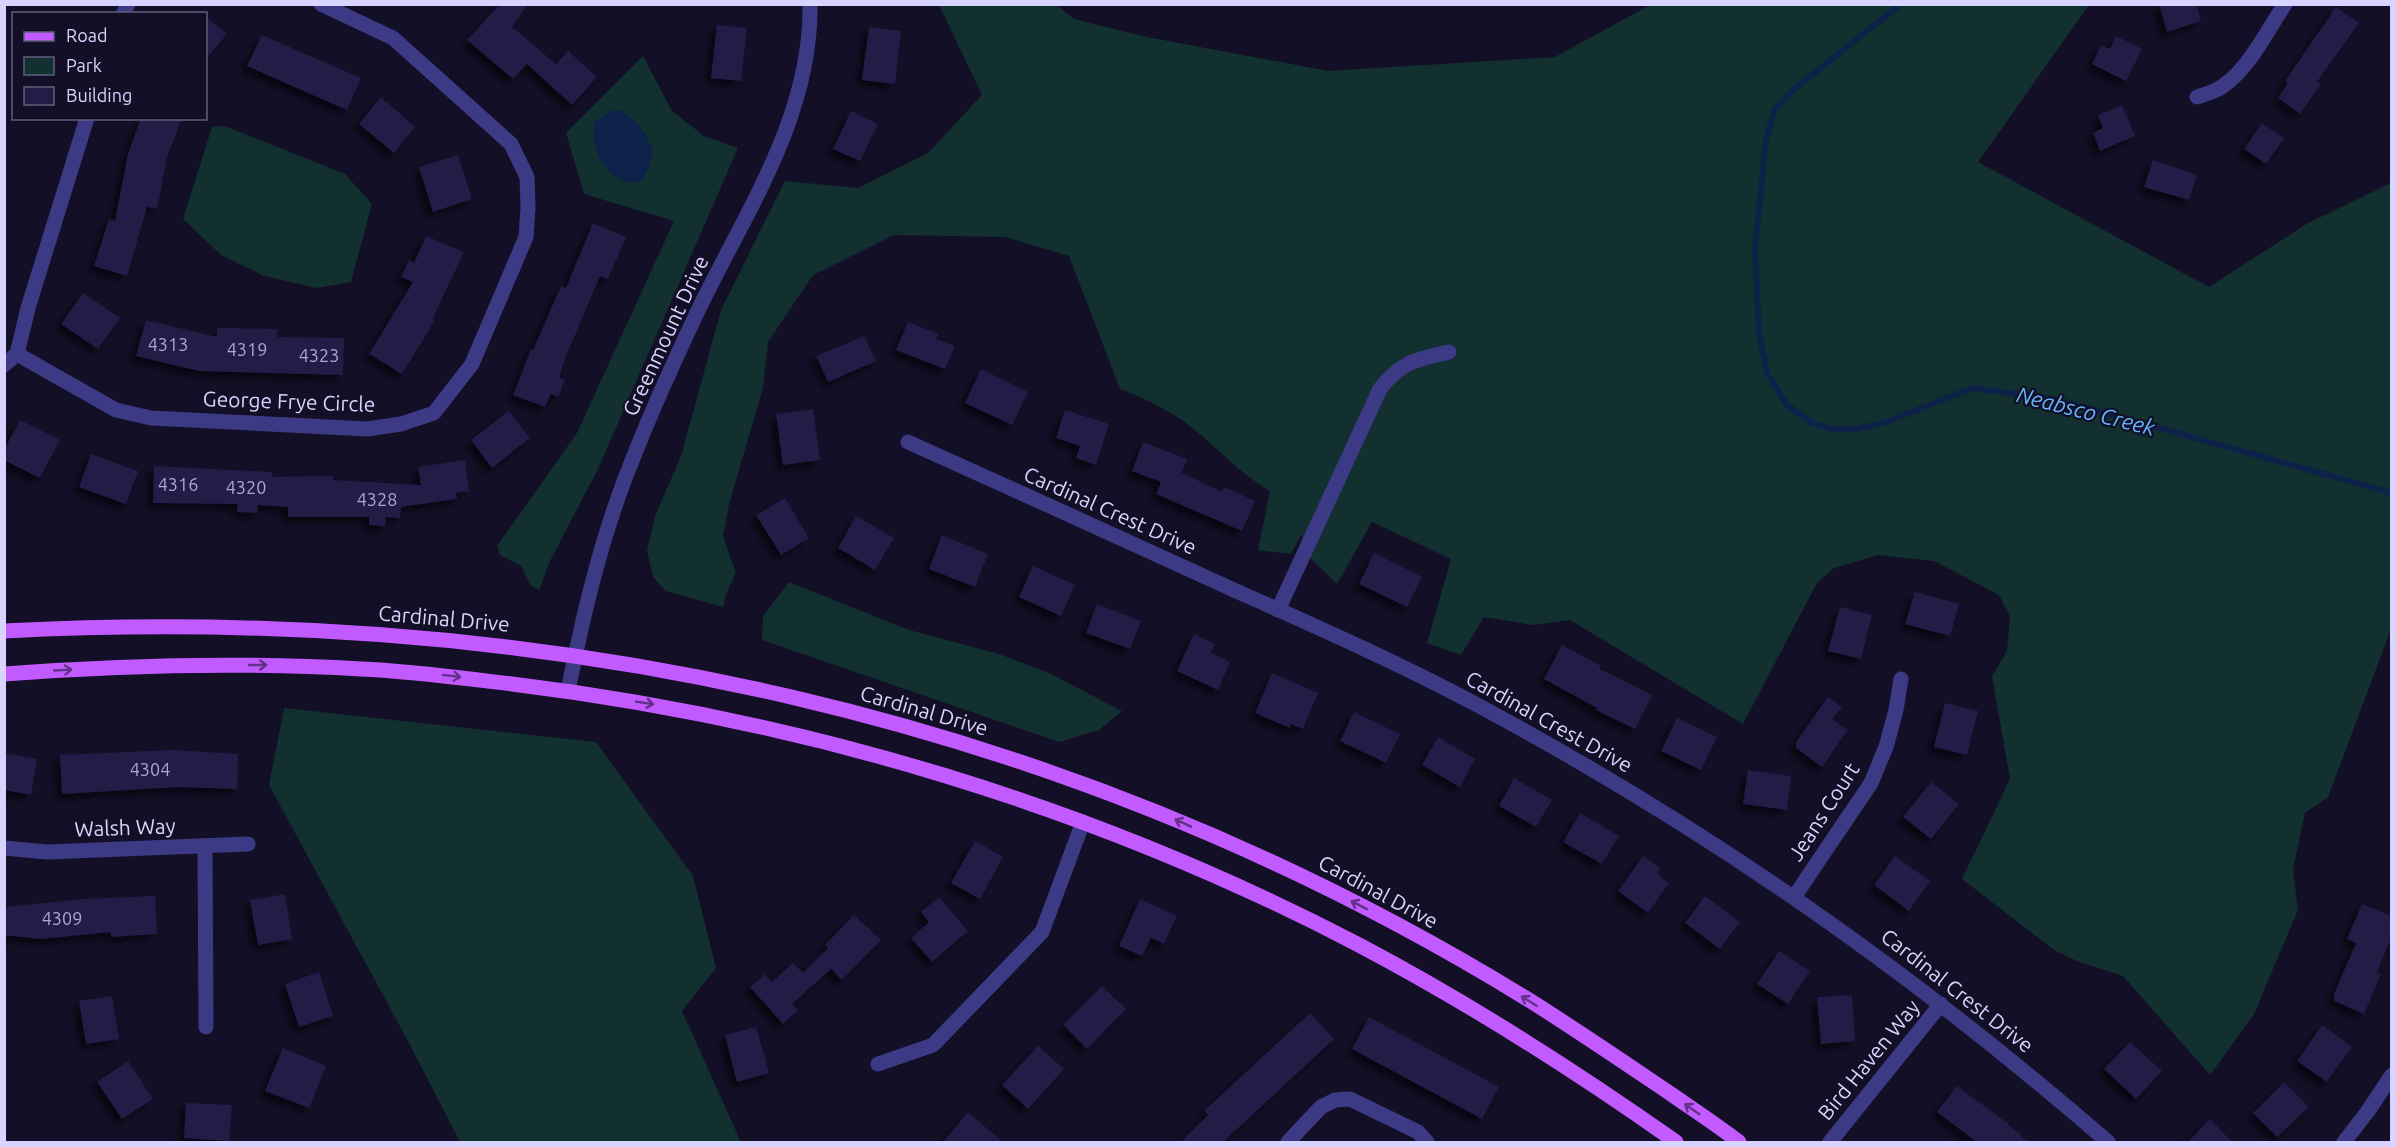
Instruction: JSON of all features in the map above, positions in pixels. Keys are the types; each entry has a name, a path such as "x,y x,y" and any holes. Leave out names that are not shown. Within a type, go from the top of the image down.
{"main road":[{"name":"Cardinal Drive","path":"4,631 174,627 289,629 405,636 575,655 796,696 873,716 1086,784 1172,818 1309,879 1397,924 1484,973 1589,1037 1739,1143"},
{"path":"4,674 145,666 267,665 438,675 568,691 670,707 795,734 896,760 969,782 1083,822 1249,891 1357,944 1443,991 1552,1057 1676,1143"}],"street":[{"name":"George Frye Circle","path":"17,354 116,410 151,418 367,429 401,424 434,413 472,364 526,237 526,177 511,144 393,38 352,11 321,4"},
{"name":"Greenmount Drive","path":"568,691 598,563 635,454 696,315 767,176 786,128 801,80 808,45 810,4"},
{"path":"2197,97 2216,91 2230,81 2244,65 2285,4"},
{"path":"4,365 17,354 28,308 86,120"},
{"path":"1278,610 1380,389 1389,377 1417,358 1449,352"},
{"name":"Cardinal Crest Drive","path":"908,442 1372,652 1478,705 1582,762 1683,823 1794,897 1941,1004 2034,1078 2108,1143"},
{"name":"Jeans Court","path":"1794,897 1871,783 1886,747 1901,679"},
{"path":"878,1064 933,1045 1042,932 1083,822"},
{"name":"Walsh Way","path":"4,848 47,852 248,844"},
{"path":"205,846 206,1027"},
{"name":"Bird Haven Way","path":"1830,1143 1941,1004"},
{"path":"2344,1143 2391,1075"},
{"path":"1288,1143 1322,1107 1335,1100 1350,1099 1418,1132 1427,1143"}],"green space":[{"path":"939,5 1057,5 1074,19 1147,37 1328,71 1555,57 1650,5 2089,5 1978,162 2209,287 2308,223 2391,183 2391,629 2328,797 2305,813 2293,870 2298,910 2254,1014 2210,1075 2123,976 2079,962 2054,950 1962,879 2010,779 1992,676 2007,651 2010,617 1999,595 1934,561 1878,555 1834,568 1817,583 1743,724 1570,620 1534,625 1484,617 1461,655 1427,643 1451,559 1372,522 1337,584 1311,559 1301,535 1291,554 1258,550 1270,491 1249,477 1182,420 1139,396 1120,389 1069,256 1005,237 894,235 813,275 768,342 763,388 729,504 723,536 736,573 723,607 666,591 653,577 647,551 655,516 681,456 721,310 785,181 858,188 928,153 982,95"},
{"path":"643,56 672,111 704,136 738,148 598,469 549,563 539,590 530,585 521,566 500,555 497,546 577,433 674,221 584,194 566,133"},
{"path":"225,126 345,174 372,204 351,282 317,288 264,276 221,255 183,219 212,127"},
{"path":"789,582 909,630 999,654 1049,673 1122,711 1099,730 1059,742 762,640 763,616"},
{"path":"284,708 596,742 693,876 716,968 682,1011 741,1142 460,1142 269,785"}],"water":[{"path":"619,110 641,128 651,148 651,162 641,181 630,182 611,173 603,165 594,144 595,122 612,111"}],"building":[{"path":"500,4 528,4 512,27 556,64 568,51 597,77 572,105 527,64 513,79 467,40"},
{"path":"2159,4 2196,4 2201,21 2167,32"},
{"path":"2336,7 2359,23 2317,82 2321,84 2300,114 2278,98 2288,83 2285,81"},
{"path":"207,18 227,34 207,58"},
{"path":"717,25 747,28 741,81 711,78"},
{"path":"869,27 901,31 895,84 862,80"},
{"path":"262,35 361,78 347,110 247,66"},
{"path":"2116,36 2142,49 2126,81 2092,64 2101,45 2110,49"},
{"path":"381,97 415,127 394,153 359,124"},
{"path":"2122,105 2135,136 2100,151 2093,133 2103,128 2098,115"},
{"path":"851,111 878,124 860,161 833,149"},
{"path":"140,120 181,120 167,158 157,209 147,207 127,276 94,266 109,219 115,221 128,154"},
{"path":"2262,123 2284,138 2266,164 2244,149"},
{"path":"458,155 472,199 433,212 419,167"},
{"path":"2153,160 2197,175 2189,200 2144,187"},
{"path":"593,223 626,237 608,279 600,276 564,361 559,378 565,380 558,397 551,394 545,407 513,395 531,349 533,350 561,286 566,288"},
{"path":"426,236 464,252 433,318 435,320 402,374 369,354 413,282 401,277 409,260 414,263"},
{"path":"83,293 120,318 98,349 61,324"},
{"path":"146,320 217,337 217,328 277,329 277,337 344,338 343,375 199,371 136,356"},
{"path":"908,322 939,334 936,339 955,346 945,369 896,350"},
{"path":"864,336 876,361 828,382 816,356"},
{"path":"981,369 1028,392 1012,425 965,403"},
{"path":"813,409 820,460 783,465 776,414"},
{"path":"1065,410 1109,424 1096,465 1076,458 1080,446 1056,438"},
{"path":"509,411 530,438 492,468 471,440"},
{"path":"20,420 60,440 40,478 4,460 4,450"},
{"path":"1143,442 1187,459 1182,473 1222,492 1224,487 1255,501 1242,531 1156,494 1161,482 1132,471"},
{"path":"91,454 138,471 126,504 79,487"},
{"path":"465,460 469,491 456,493 457,499 401,507 400,518 386,517 385,526 369,525 369,517 288,517 288,507 258,505 257,513 237,512 238,504 153,503 154,466 272,472 272,477 333,476 333,480 421,485 418,467"},
{"path":"785,498 809,538 781,555 756,515"},
{"path":"856,516 894,538 875,570 838,548"},
{"path":"942,535 988,554 975,587 929,569"},
{"path":"1374,553 1422,577 1407,607 1359,584"},
{"path":"1033,566 1075,585 1061,616 1019,597"},
{"path":"1915,592 1959,604 1950,636 1905,624"},
{"path":"1097,604 1141,621 1130,649 1086,633"},
{"path":"1840,607 1872,615 1861,659 1828,651"},
{"path":"1194,634 1215,644 1211,653 1230,662 1218,690 1177,671"},
{"path":"1562,645 1601,666 1600,669 1652,695 1635,729 1596,710 1597,708 1544,679"},
{"path":"1272,673 1318,693 1303,729 1291,724 1290,728 1255,713"},
{"path":"1828,697 1842,707 1832,719 1848,730 1822,767 1796,748 1796,742"},
{"path":"1945,703 1978,711 1967,755 1934,747"},
{"path":"1354,712 1400,734 1386,763 1340,741"},
{"path":"1677,718 1717,737 1701,770 1661,751"},
{"path":"1438,737 1475,759 1460,787 1422,765"},
{"path":"173,750 238,754 237,789 178,787 62,794 60,755"},
{"path":"4,753 37,759 31,795 4,790"},
{"path":"1748,770 1791,776 1787,810 1743,804"},
{"path":"1514,778 1552,800 1536,827 1499,806"},
{"path":"1931,782 1959,804 1931,839 1903,817"},
{"path":"1580,813 1619,836 1602,864 1563,842"},
{"path":"975,841 1003,857 980,899 951,883"},
{"path":"1643,856 1661,869 1657,874 1669,883 1648,913 1618,891"},
{"path":"1895,856 1930,881 1909,911 1874,885"},
{"path":"285,894 292,939 258,945 250,900"},
{"path":"155,896 157,934 111,937 111,932 41,939 4,935 4,907 83,899"},
{"path":"1705,896 1740,922 1720,949 1685,923"},
{"path":"939,897 968,931 932,962 911,938 929,922 921,912"},
{"path":"1140,899 1177,916 1164,944 1151,938 1142,956 1119,946"},
{"path":"2362,904 2391,916 2391,938 2377,972 2381,974 2364,1014 2334,1001 2334,994 2356,943 2347,939"},
{"path":"854,915 881,940 842,980 831,969 792,1004 798,1010 783,1024 750,987 765,974 772,982 793,963 803,973 828,948 825,945"},
{"path":"1779,951 1810,971 1788,1004 1757,984"},
{"path":"319,972 333,1016 299,1027 285,984"},
{"path":"1102,986 1126,1009 1087,1049 1063,1025"},
{"path":"1852,995 1855,1041 1821,1044 1817,997"},
{"path":"112,996 119,1039 86,1044 79,1001"},
{"path":"1310,1013 1334,1039 1222,1143 1180,1143 1208,1115 1204,1111"},
{"path":"1369,1017 1499,1087 1482,1119 1352,1049"},
{"path":"2322,1025 2352,1047 2327,1082 2297,1061"},
{"path":"756,1027 769,1073 737,1082 725,1035"},
{"path":"2130,1042 2162,1071 2136,1099 2104,1069"},
{"path":"1038,1046 1064,1069 1028,1109 1002,1085"},
{"path":"283,1048 326,1066 309,1108 265,1091"},
{"path":"128,1061 153,1099 122,1119 97,1082"},
{"path":"2284,1082 2309,1107 2277,1137 2253,1113"},
{"path":"1957,1086 2006,1122 2029,1143 1978,1143 1937,1112"},
{"path":"186,1103 232,1105 229,1141 184,1138"},
{"path":"968,1112 1004,1143 942,1143"},
{"path":"2210,1119 2233,1143 2187,1143"}],"waterway":[{"name":"Neabsco Creek","path":"1901,4 1793,90 1775,109 1766,139 1755,248 1759,332 1767,373 1787,405 1812,423 1831,429 1854,429 1884,423 1972,388 2059,400 2392,493"}]}
